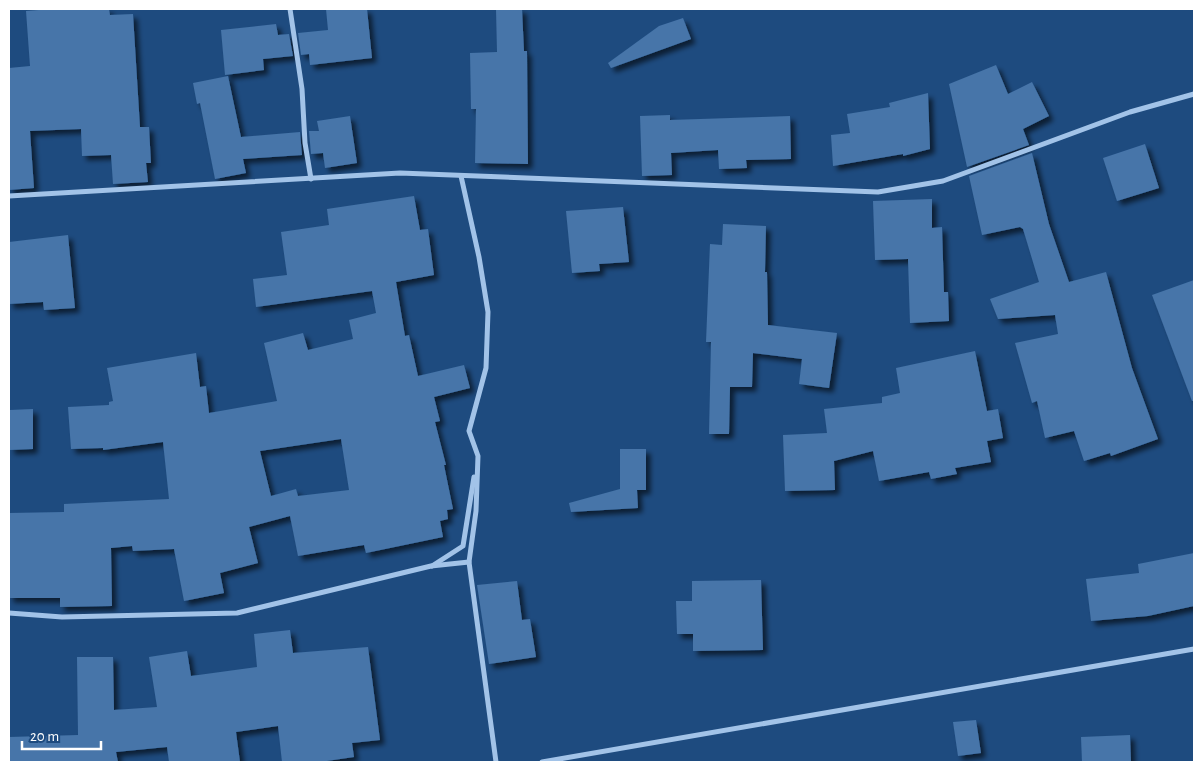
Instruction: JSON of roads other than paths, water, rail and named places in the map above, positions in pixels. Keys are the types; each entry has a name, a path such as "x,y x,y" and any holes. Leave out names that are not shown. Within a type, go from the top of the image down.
{"street":[{"path":"290,9 302,89 305,143 310,178"},
{"path":"9,196 400,173 878,192 944,181 1130,112 1194,94"},
{"path":"461,176 479,257 488,312 486,368 469,431 478,456 476,511 469,562 496,762"},
{"path":"431,566 463,546 478,456"},
{"path":"9,613 62,617 237,612 431,566 469,562"},
{"path":"542,762 1194,649"}]}
